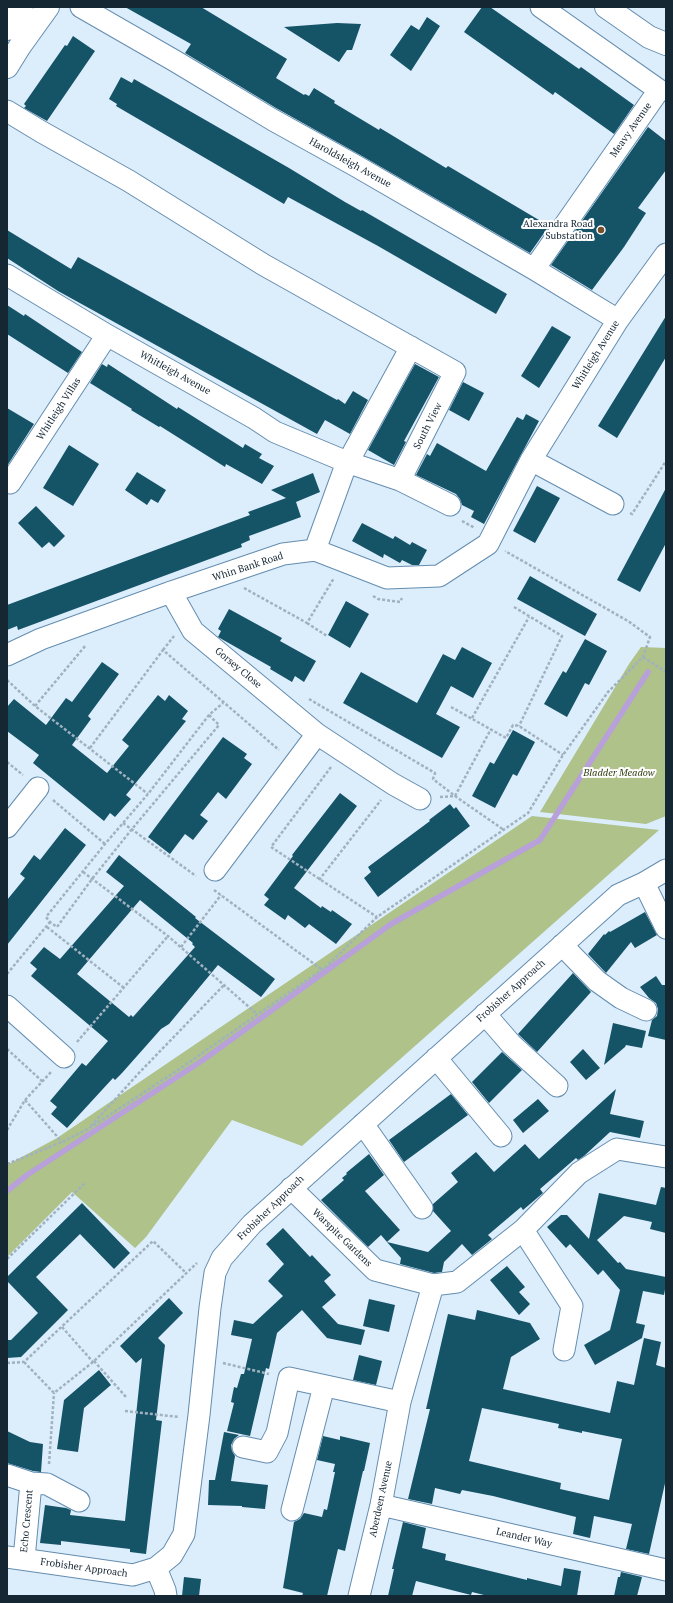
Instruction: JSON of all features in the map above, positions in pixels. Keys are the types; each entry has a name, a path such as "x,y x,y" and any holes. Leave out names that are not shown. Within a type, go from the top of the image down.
{"main road":[{"path":"7,29 22,7"},
{"path":"7,67 14,48 48,7"},
{"path":"606,7 649,37 666,44"}],"street":[{"name":"Haroldsleigh Avenue","path":"81,7 273,120 356,166 534,269 618,320"},
{"name":"Meavy Avenue","path":"534,269 659,90 541,7"},
{"path":"7,111 129,181 264,265 411,347 348,462 315,550"},
{"name":"Whitleigh Avenue","path":"490,540 531,460 618,320 666,254"},
{"name":"Whitleigh Avenue","path":"7,275 107,335 254,418 275,432 348,462 400,480 450,505"},
{"name":"Whitleigh Villas","path":"10,483 107,335"},
{"name":"South View","path":"400,480 455,372 411,347"},
{"path":"531,460 613,504"},
{"name":"Whin Bank Road","path":"7,656 41,639 171,592 283,554 315,550 387,578 439,576 490,540"},
{"name":"Gorsey Close","path":"171,592 194,631 316,734 343,750 393,784 420,799"},
{"path":"208,879 316,734"},
{"path":"7,827 38,788"},
{"name":"Frobisher Approach","path":"16,1558 134,1575 156,1568 172,1555 184,1534 215,1273 222,1258 252,1224 291,1188 618,895 644,883 666,870"},
{"path":"644,883 666,928"},
{"path":"562,946 597,981 621,998 646,1010"},
{"path":"7,1006 64,1057"},
{"path":"485,1014 511,1044 557,1086"},
{"path":"436,1058 501,1136"},
{"path":"363,1124 422,1208"},
{"name":"Warspite Gardens","path":"291,1188 375,1270 433,1285 457,1282 522,1230 579,1173 618,1149 666,1157"},
{"path":"522,1230 572,1306 564,1350"},
{"name":"Aberdeen Avenue","path":"359,1596 381,1505 400,1402 433,1285"},
{"path":"243,1447 267,1452 277,1433 289,1378 400,1402"},
{"path":"292,1510 324,1386"},
{"name":"Echo Crescent","path":"7,1475 39,1484 80,1501"},
{"name":"Echo Crescent","path":"16,1558 39,1484"},
{"name":"Leander Way","path":"381,1505 666,1570"},
{"path":"156,1568 166,1596"}],"path":[{"path":"613,504 632,514 666,461"},
{"path":"450,505 460,520 490,540"},
{"path":"7,1164 62,1142 88,1129 178,1070 327,966 377,917 528,813 563,755 608,692 643,657 650,637 628,621 513,556"},
{"path":"328,576 340,580"},
{"path":"372,595 378,599 400,602 411,577"},
{"path":"307,623 334,578"},
{"path":"239,585 307,623 327,636"},
{"path":"514,608 562,636 519,726"},
{"path":"472,718 529,617"},
{"path":"35,706 88,641"},
{"path":"90,748 163,650 279,751"},
{"path":"643,657 666,672"},
{"path":"7,680 35,706 148,794"},
{"path":"308,698 435,773 432,780 504,830"},
{"path":"209,715 219,725 132,829 92,879 57,927 50,922 46,917 148,794 209,715 223,703"},
{"path":"452,706 506,738 513,724 519,726 563,755"},
{"path":"455,796 491,729"},
{"path":"343,750 271,848 377,917"},
{"path":"319,880 393,784"},
{"path":"38,788 105,844"},
{"path":"123,823 208,879 221,895 321,970"},
{"path":"83,872 168,936 257,1014"},
{"path":"181,947 221,895"},
{"path":"7,974 50,922"},
{"path":"47,927 124,988"},
{"path":"64,1057 168,936"},
{"path":"88,1129 138,1074 224,985"},
{"path":"7,1049 43,1082 25,1100 7,1130"},
{"path":"25,1100 62,1142"},
{"path":"7,1259 86,1182"},
{"path":"7,1363 24,1362 153,1241 186,1273"},
{"path":"39,1484 54,1393 94,1361 202,1258"},
{"path":"62,1327 126,1397"},
{"path":"205,1359 289,1378"},
{"path":"24,1362 54,1393"},
{"path":"125,1411 180,1417"}],"green space":[{"name":"Bladder Meadow","path":"641,647 666,648 666,816 646,824 540,812 629,664"},
{"path":"532,816 659,830 302,1146 232,1120 146,1237 135,1248 72,1192 7,1257 7,1165 57,1138"}],"building":[{"path":"125,7 201,7 287,59 276,78 304,95 309,96 314,88 335,101 334,103 379,130 380,128 446,168 448,166 549,226 530,253 276,108 185,53 191,44"},
{"path":"482,7 490,7 579,69 581,67 634,105 614,134 555,92 553,95 464,32"},
{"path":"427,17 440,26 411,71 390,55 411,25 419,30"},
{"path":"337,23 361,24 352,50 347,50 339,62 284,27"},
{"path":"73,36 95,51 47,121 24,108 26,106 24,104 65,45 67,46"},
{"path":"121,77 132,83 134,79 507,294 496,314 378,246 288,197 284,204 116,106 117,104 109,99"},
{"name":"Alexandra Road Substation","path":"648,127 666,141 666,170 638,208 646,213 624,247 592,290 551,265"},
{"path":"7,230 71,269 78,257 345,404 353,391 368,400 350,434 325,420 317,434 58,291 7,258"},
{"path":"7,305 24,316 25,314 82,352 68,373 7,334"},
{"path":"666,316 666,357 617,438 598,426"},
{"path":"552,326 571,337 539,388 521,376"},
{"path":"102,364 107,367 108,364 177,409 178,407 243,448 245,444 262,454 259,458 274,466 262,484 226,464 225,467 160,426 159,427 131,410 132,409 90,383"},
{"path":"415,364 439,377 404,441 406,442 394,465 368,450"},
{"path":"463,382 484,393 469,421 449,410"},
{"path":"7,408 34,424 7,466"},
{"path":"526,414 539,421 484,524 471,517 474,511 462,505 456,494 416,475 427,454 430,456 437,443 486,471 517,417 523,420"},
{"path":"69,445 99,464 73,506 43,488"},
{"path":"137,472 166,490 158,503 151,499 147,505 125,490"},
{"path":"313,473 320,492 296,502 301,517 249,536 250,540 241,544 242,547 18,630 17,626 7,630 7,605 250,515 248,512 286,498 271,490"},
{"path":"537,486 560,498 535,543 513,531"},
{"path":"666,488 666,543 640,592 617,580"},
{"path":"36,506 65,536 54,547 49,542 42,548 18,523"},
{"path":"362,523 393,539 395,536 410,545 412,542 427,550 419,565 412,565 402,560 400,563 384,554 383,558 352,541"},
{"path":"530,576 597,614 585,636 517,599"},
{"path":"346,601 369,614 350,648 328,635"},
{"path":"229,609 282,638 280,641 316,661 304,682 295,676 292,682 270,669 271,667 218,637 221,631 218,629"},
{"path":"585,639 607,651 589,685 585,683 567,717 544,704 563,671 566,673"},
{"path":"462,647 492,663 473,698 451,686 436,714 460,727 442,758 343,703 361,672 417,703 443,654 455,660"},
{"path":"102,662 119,674 88,716 91,719 72,745 107,773 129,746 122,740 158,695 165,701 169,695 188,711 182,719 186,721 126,795 131,799 115,817 110,813 104,821 33,763 39,755 7,731 7,707 14,699 46,725 66,698 72,702"},
{"path":"513,730 535,742 517,776 513,774 495,808 472,796 490,762 494,764"},
{"path":"223,737 247,754 244,758 252,764 226,799 218,792 200,815 208,821 193,840 185,834 170,854 148,837"},
{"path":"340,793 357,806 294,888 321,908 322,906 331,912 332,910 352,924 336,944 309,924 305,928 288,915 285,920 264,905 269,899 264,895 293,856 292,855"},
{"path":"450,804 454,809 456,807 470,826 378,897 364,878 371,872 368,867 430,821 429,820"},
{"path":"65,828 86,845 7,945 7,900 25,878 20,874 34,855 40,860"},
{"path":"119,855 196,917 195,918 275,979 261,997 218,965 169,1024 161,1029 122,1073 115,1080 113,1078 67,1128 51,1114 57,1107 50,1101 82,1063 86,1066 108,1041 31,976 37,969 30,963 44,947 60,959 124,886 106,872","holes":["140,900 193,943 192,944 195,947 133,1017 131,1015 129,1017 77,974"]},
{"path":"645,912 657,935 635,948 631,942 606,973 588,954 604,934 605,935 609,931 610,932"},
{"path":"573,973 591,992 537,1052 518,1034"},
{"path":"656,976 662,985 666,985 666,1040 648,1036 652,1020 657,1016 658,1009 656,1003 649,998 640,987"},
{"path":"613,1023 646,1031 642,1048 626,1045 604,1065"},
{"path":"583,1049 600,1068 586,1080 570,1062"},
{"path":"502,1052 522,1070 489,1103 472,1082"},
{"path":"616,1089 610,1114 644,1121 640,1138 610,1132 584,1156 578,1160 576,1158 540,1189 543,1193 523,1210 521,1207 488,1235 492,1239 472,1255 462,1244 444,1262 442,1272 434,1273 400,1264 401,1258 387,1242 428,1252 451,1231 433,1211 433,1204 458,1182 451,1173 476,1152 494,1172 525,1144 539,1159"},
{"path":"451,1094 468,1115 404,1162 389,1140"},
{"path":"538,1099 549,1111 523,1133 513,1120"},
{"path":"369,1154 384,1175 365,1191 400,1230 387,1242 381,1235 368,1247 321,1200 344,1180 342,1178 347,1174 346,1173"},
{"path":"661,1187 666,1188 666,1233 650,1229 652,1222 624,1216 597,1240 618,1263 620,1262 626,1269 666,1277 666,1284 664,1295 643,1291 636,1323 645,1325 642,1338 595,1365 584,1345 610,1330 620,1290 603,1270 598,1275 570,1244 566,1248 547,1227 561,1215 567,1215 589,1239 599,1193 656,1205"},
{"path":"82,1203 130,1253 114,1269 80,1234 36,1277 68,1310 21,1357 7,1358 7,1340 11,1340 38,1313 7,1281 7,1277"},
{"path":"283,1228 310,1257 312,1255 331,1275 324,1281 336,1295 322,1307 338,1324 365,1330 361,1345 327,1338 302,1310 277,1333 269,1369 266,1368 250,1436 227,1431 234,1403 231,1402 234,1387 237,1388 241,1374 244,1374 252,1339 231,1335 234,1320 253,1324 283,1296 268,1281 284,1264 266,1244"},
{"path":"507,1266 525,1287 519,1292 530,1304 519,1315 490,1280"},
{"path":"169,1298 183,1313 158,1338 165,1345 156,1420 162,1421 146,1554 130,1552 130,1549 61,1541 61,1545 40,1543 45,1505 71,1510 70,1515 125,1521 142,1358 136,1363 120,1346"},
{"path":"369,1299 395,1305 389,1332 363,1326"},
{"path":"477,1310 530,1323 540,1339 511,1357 503,1389 610,1413 617,1381 634,1385 644,1338 661,1342 656,1365 666,1368 666,1479 649,1554 626,1549 632,1524 594,1516 590,1538 573,1534 576,1517 493,1496 462,1490 460,1494 435,1488 432,1504 408,1499 430,1409 426,1409 448,1314 475,1320","holes":["482,1408 559,1424 558,1428 622,1439 609,1500 560,1489 561,1483 469,1461"]},
{"path":"359,1355 382,1361 376,1385 353,1380"},
{"path":"99,1370 111,1385 84,1408 78,1452 57,1449 64,1400"},
{"path":"7,1431 30,1442 43,1444 41,1472 7,1463"},
{"path":"224,1432 239,1435 234,1439 231,1445 235,1456 231,1481 268,1485 265,1509 242,1506 208,1505 209,1480 215,1480"},
{"path":"323,1436 340,1440 340,1436 370,1443 345,1551 338,1549 327,1596 302,1596 303,1593 283,1588 294,1522 300,1519 304,1513 322,1517 324,1509 327,1510 335,1472 333,1472 335,1464 317,1460"},
{"path":"403,1522 426,1528 422,1548 446,1554 445,1560 527,1580 527,1578 561,1586 564,1568 581,1571 577,1596 488,1596 472,1592 471,1595 416,1581 412,1596 388,1596 394,1569 392,1569"},
{"path":"621,1572 642,1577 637,1596 614,1596 618,1577 620,1577"},
{"path":"184,1577 201,1579 199,1596 182,1596"}],"waterway":[{"path":"7,1191 27,1175 203,1060 391,924 540,840 648,672"}],"place":[{"name":"Alexandra Road Substation","path":"601,230"}]}
